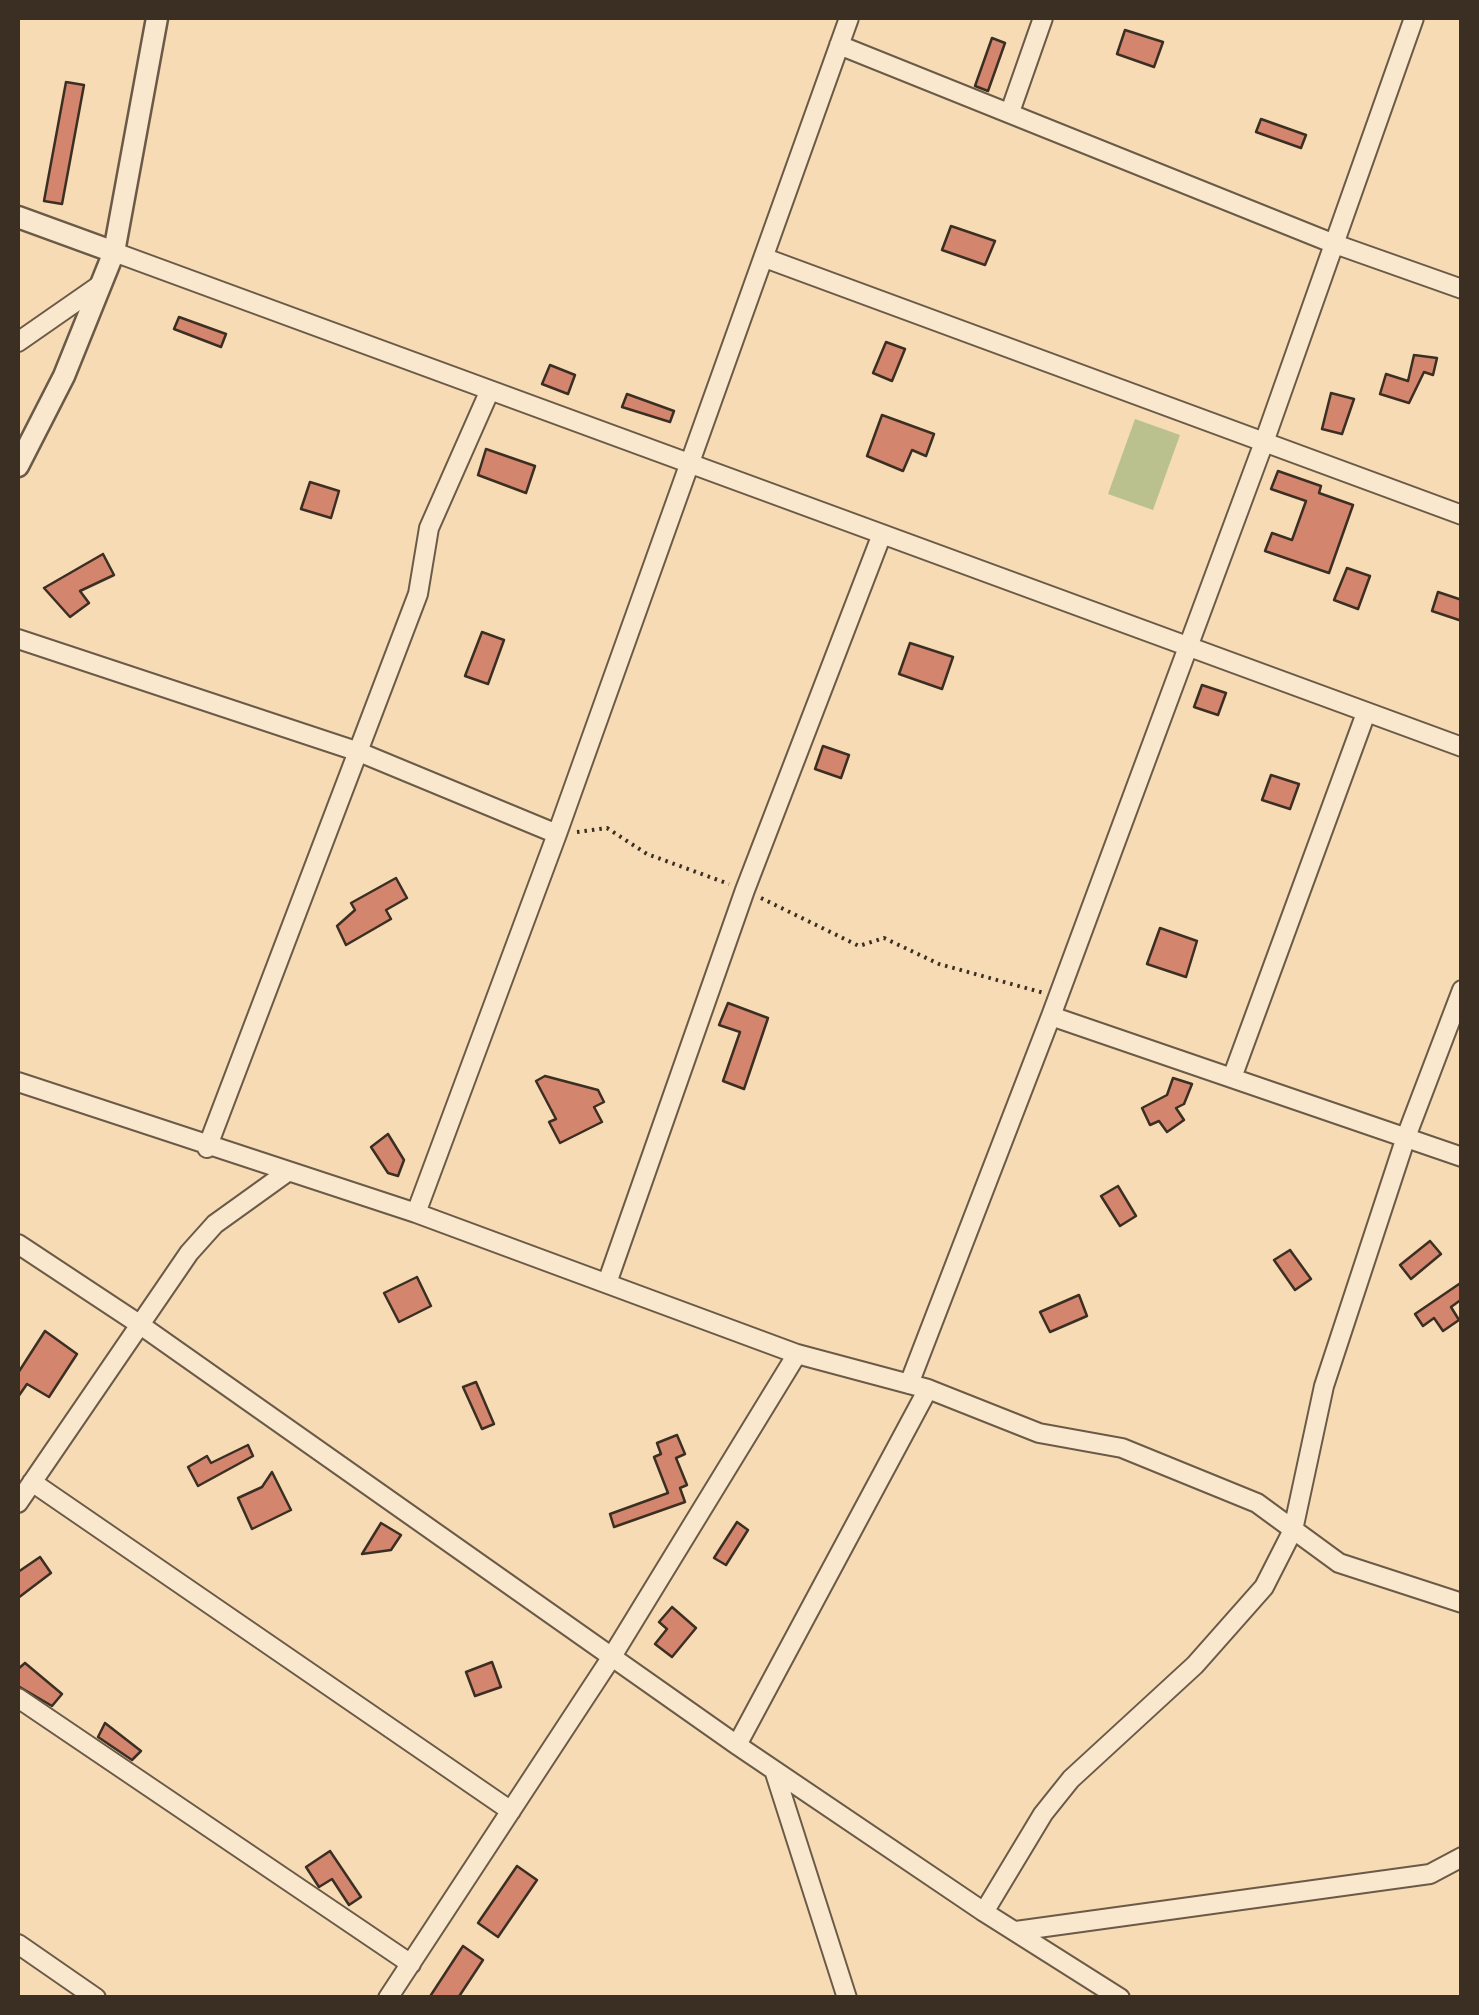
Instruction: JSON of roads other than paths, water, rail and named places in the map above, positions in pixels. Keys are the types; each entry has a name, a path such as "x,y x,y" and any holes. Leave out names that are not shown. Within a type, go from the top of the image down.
{"street":[{"path":"18,466 64,376 114,252 157,18"},
{"path":"416,1213 557,834 849,18"},
{"path":"1010,112 1042,18"},
{"path":"909,1384 1051,1016 1263,445 1414,18"},
{"path":"839,45 1332,243 1462,289"},
{"path":"18,217 1462,747"},
{"path":"765,258 1263,445 1462,515"},
{"path":"18,342 100,285"},
{"path":"207,1148 418,594 430,528 490,390"},
{"path":"607,1283 745,890 882,534"},
{"path":"18,640 359,752 557,834"},
{"path":"1233,1075 1366,713"},
{"path":"984,1912 1043,1814 1071,1779 1208,1651 1264,1586 1294,1530 1324,1386 1406,1138 1462,990"},
{"path":"1051,1016 1233,1075 1462,1157"},
{"path":"18,1082 207,1148 416,1213 797,1354 928,1390 1039,1433 1122,1448 1218,1483 1257,1503 1339,1562 1462,1604"},
{"path":"18,1503 188,1252 216,1224 286,1172"},
{"path":"18,1244 774,1770 984,1912 1120,1998"},
{"path":"388,1998 611,1658 797,1354"},
{"path":"738,1745 928,1390"},
{"path":"32,1482 511,1811"},
{"path":"18,1698 411,1964"},
{"path":"774,1770 847,1998"},
{"path":"1016,1931 1430,1874 1462,1857"},
{"path":"18,1944 96,1998"}]}
